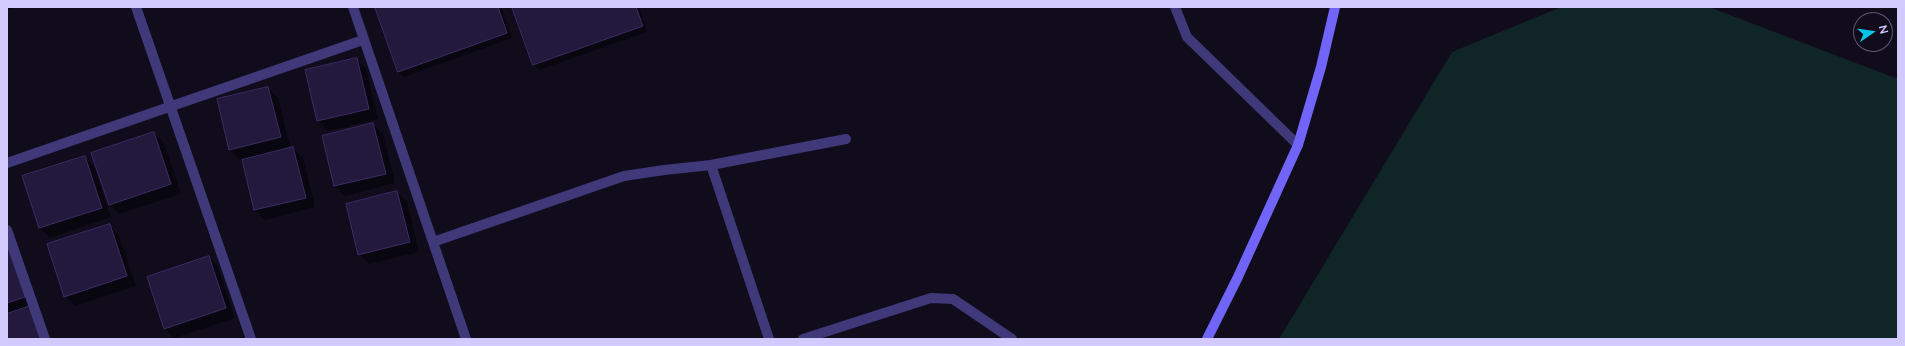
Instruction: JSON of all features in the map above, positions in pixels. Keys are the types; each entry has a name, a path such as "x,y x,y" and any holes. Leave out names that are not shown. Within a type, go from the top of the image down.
{"street":[{"path":"136,7 251,339"},
{"path":"353,7 466,339"},
{"path":"1175,7 1187,37 1298,145"},
{"path":"1207,339 1237,279 1298,145 1321,67 1335,7"},
{"path":"7,163 363,40"},
{"path":"433,242 624,176 711,165 846,139"},
{"path":"711,165 769,339"},
{"path":"7,230 45,339"},
{"path":"803,339 931,298 953,299 1012,339"}],"green space":[{"path":"1561,7 1709,7 1898,79 1898,339 1279,339 1452,52"}],"building":[{"path":"375,7 498,7 507,33 398,72"},
{"path":"512,7 636,7 643,26 533,65"},
{"path":"357,58 369,109 317,121 305,70"},
{"path":"268,87 281,137 229,150 217,99"},
{"path":"373,123 386,174 334,186 322,136"},
{"path":"154,132 171,184 109,205 91,153"},
{"path":"293,147 306,198 254,210 242,160"},
{"path":"85,156 102,208 39,228 22,176"},
{"path":"397,191 410,242 358,255 346,204"},
{"path":"110,224 127,276 64,297 47,244"},
{"path":"7,245 25,297 7,303"},
{"path":"209,256 226,308 164,329 147,277"},
{"path":"33,305 44,339 7,339 7,314"}]}
